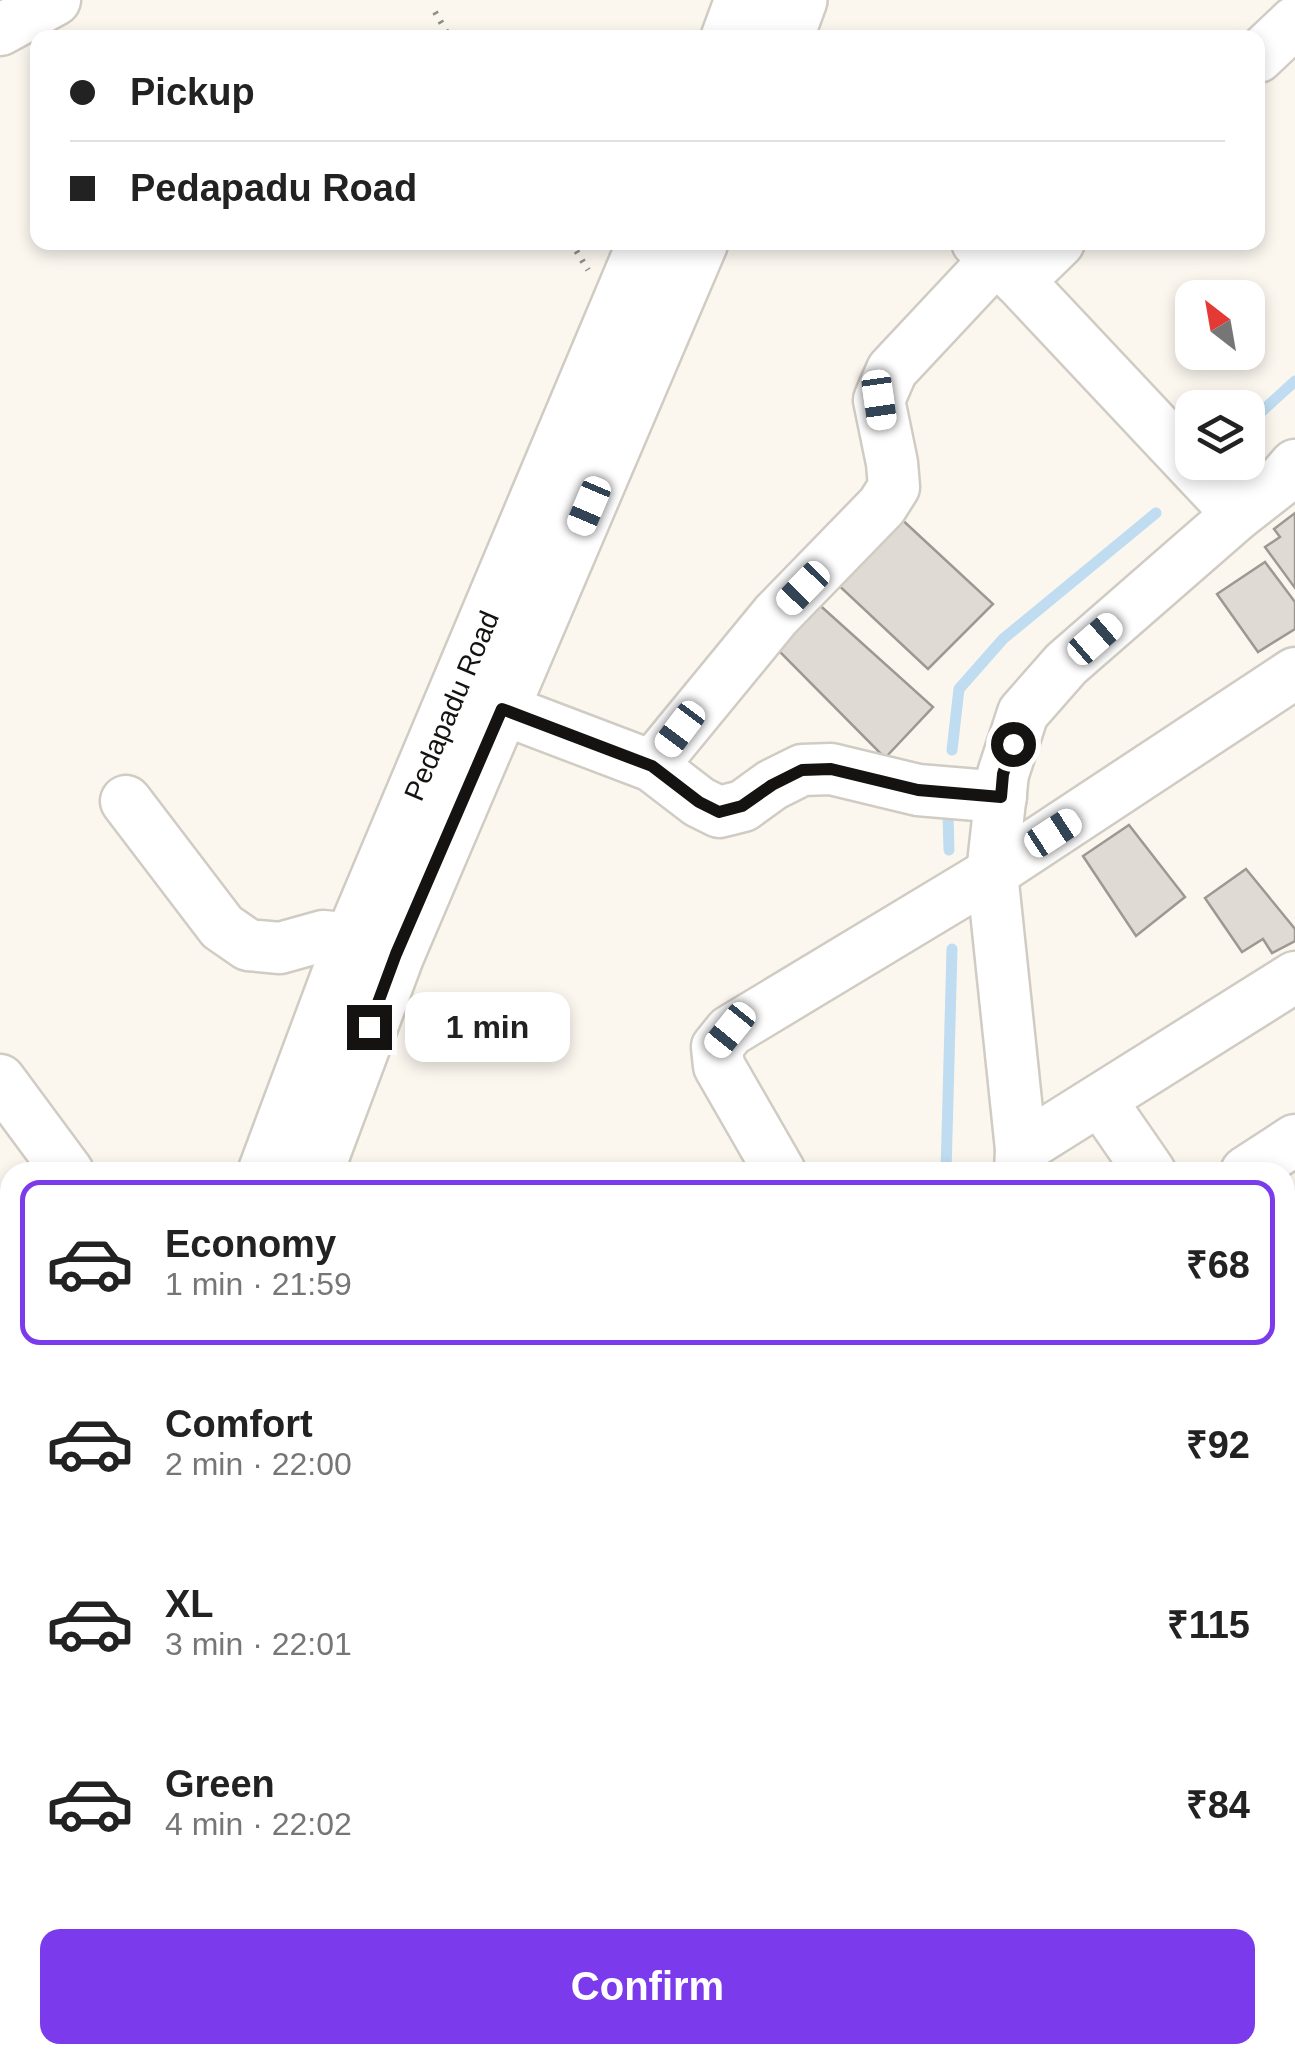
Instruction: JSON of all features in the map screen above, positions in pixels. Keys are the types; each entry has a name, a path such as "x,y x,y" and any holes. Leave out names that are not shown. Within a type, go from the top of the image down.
{"main road":[{"path":"732,30 744,0"},
{"path":"788,30 800,0"},
{"name":"Pedapadu Road","path":"270,1162 353,939 643,250"},
{"name":"Pedapadu Road","path":"319,1162 396,954 697,250"}],"street":[{"path":"0,30 55,0"},
{"path":"1265,50 1295,22"},
{"path":"652,766 776,615 882,506 894,487 879,400 892,370 997,261 1033,250"},
{"path":"997,261 1238,514"},
{"path":"1021,1161 992,873 1003,774 1023,713 1066,664 1295,465"},
{"path":"774,1162 719,1066 717,1047 730,1030 992,873 1295,673"},
{"path":"502,709 652,766 699,802 719,812 742,806 802,770 831,769 918,790 1001,797"},
{"path":"126,801 222,927 248,945 280,948 323,936 353,939"},
{"path":"1021,1161 1101,1101 1295,977"},
{"path":"0,1080 61,1162"},
{"path":"1101,1101 1143,1162"},
{"path":"1261,1162 1295,1140"}],"path":[{"path":"435,12 445,30"}],"building":[{"path":"1295,513 1295,588 1265,547 1280,537 1274,529"},
{"path":"897,515 993,604 928,669 834,581"},
{"path":"1265,562 1295,602 1295,629 1258,652 1217,594"},
{"path":"814,600 933,707 885,758 775,647"},
{"path":"1129,825 1185,897 1136,936 1083,856"},
{"path":"1246,869 1295,929 1295,941 1272,953 1263,939 1242,952 1205,898"}],"waterway":[{"path":"1265,408 1295,381"},
{"path":"952,750 959,689 1003,639 1156,513"},
{"path":"948,815 949,850"},
{"path":"946,1162 952,949"}],"route":[{"path":"369,1027 396,954 502,709 652,766 699,802 719,812 742,806 802,770 831,769 918,790 1001,797 1003,774 1013,744"}]}
